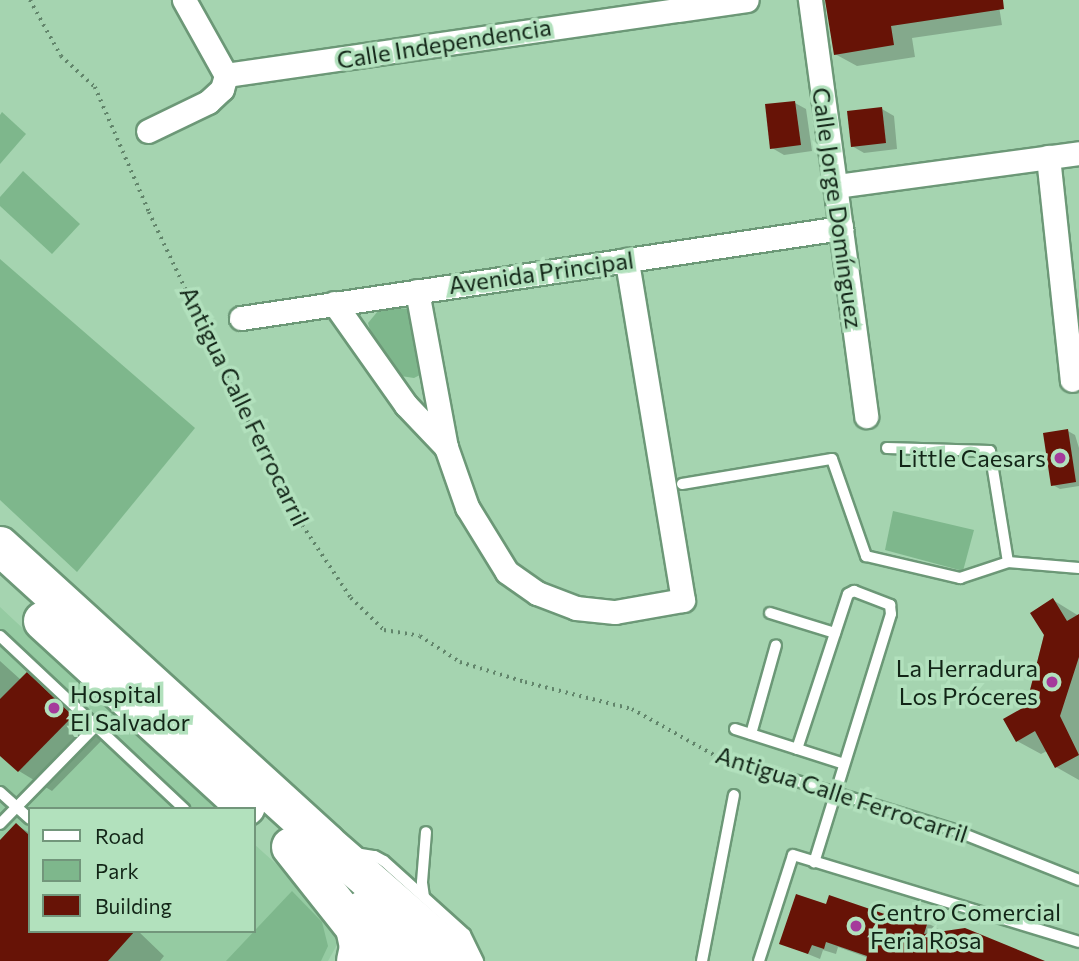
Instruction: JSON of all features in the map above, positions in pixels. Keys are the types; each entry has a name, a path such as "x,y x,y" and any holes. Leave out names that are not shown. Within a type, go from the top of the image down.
{"highway":[{"path":"0,546 247,807"},
{"path":"0,581 131,683 431,946"},
{"path":"256,814 322,848 431,946"},
{"path":"322,848 355,928 359,947 356,961"}],"street":[{"path":"148,131 208,102 222,89 226,75 184,0"},
{"name":"Calle Independencia","path":"226,75 620,8 747,0"},
{"name":"Calle Jorge Domínguez","path":"810,0 866,416"},
{"path":"836,186 1079,153"},
{"path":"1048,157 1072,380"},
{"name":"Avenida Principal","path":"241,318 841,228"},
{"path":"417,290 446,447 467,507 507,572 537,593 576,608 615,612 683,600 626,260"},
{"path":"334,303 406,405 446,447"}],"lane":[{"path":"887,447 990,451 1008,562"},
{"path":"682,484 832,459 866,556 960,578 1008,562 1079,568"},
{"path":"797,749 850,592 893,607 814,862"},
{"path":"771,613 835,634"},
{"path":"0,636 182,807"},
{"path":"751,734 776,645"},
{"path":"0,824 96,726"},
{"path":"735,729 844,764"},
{"name":"Antigua Calle Ferrocarril","path":"765,771 951,829 1079,880"},
{"path":"0,792 28,817"},
{"path":"702,961 734,795"},
{"path":"426,832 422,882 431,946"},
{"path":"322,848 374,856 431,946"},
{"path":"759,961 793,855 1079,942"}],"path":[{"name":"Antigua Calle Ferrocarril","path":"30,0 61,56 94,87 149,212 287,502 351,598 384,629 420,636 460,662 525,682 632,709 723,760 765,771"}],"shaded area":[{"name":"Hospital El Salvador","path":"0,607 214,807 28,807 28,933 256,933 256,846 334,916 338,943 328,961 0,961"}],"green space":[{"path":"2,112 26,134 0,164 0,115"},
{"path":"23,171 80,224 52,254 0,206 0,197"},
{"path":"0,259 195,428 77,572 0,500"},
{"path":"409,309 416,318 424,373 414,378 394,375 377,355 368,323 378,311"},
{"path":"893,511 974,530 963,571 885,550"},
{"path":"292,891 322,922 328,946 321,961 226,961 252,933 256,933 256,929"}],"building":[{"path":"825,0 1003,0 1004,9 891,26 894,45 834,55"},
{"path":"795,101 801,145 770,149 765,104"},
{"path":"882,107 886,143 851,147 847,111"},
{"name":"Little Caesars","path":"1068,429 1076,482 1051,486 1043,433"},
{"name":"La Herradura Los Próceres","path":"1053,598 1067,621 1079,614 1079,657 1060,716 1079,755 1055,768 1035,731 1016,742 1003,719 1026,706 1044,635 1030,613"},
{"path":"27,672 73,716 18,772 0,756 0,699"},
{"path":"16,823 28,834 28,933 133,933 108,961 0,961 0,840"},
{"name":"Centro Comercial Feria Rosa","path":"796,894 826,904 829,895 902,920 904,913 928,921 924,934 965,928 1045,961 866,961 867,956 826,942 824,949 812,945 808,954 779,944"}],"place":[{"name":"Little Caesars","path":"1060,458"},
{"name":"La Herradura Los Próceres","path":"1052,682"},
{"name":"Hospital El Salvador","path":"54,708"},
{"name":"Centro Comercial Feria Rosa","path":"856,926"}]}
